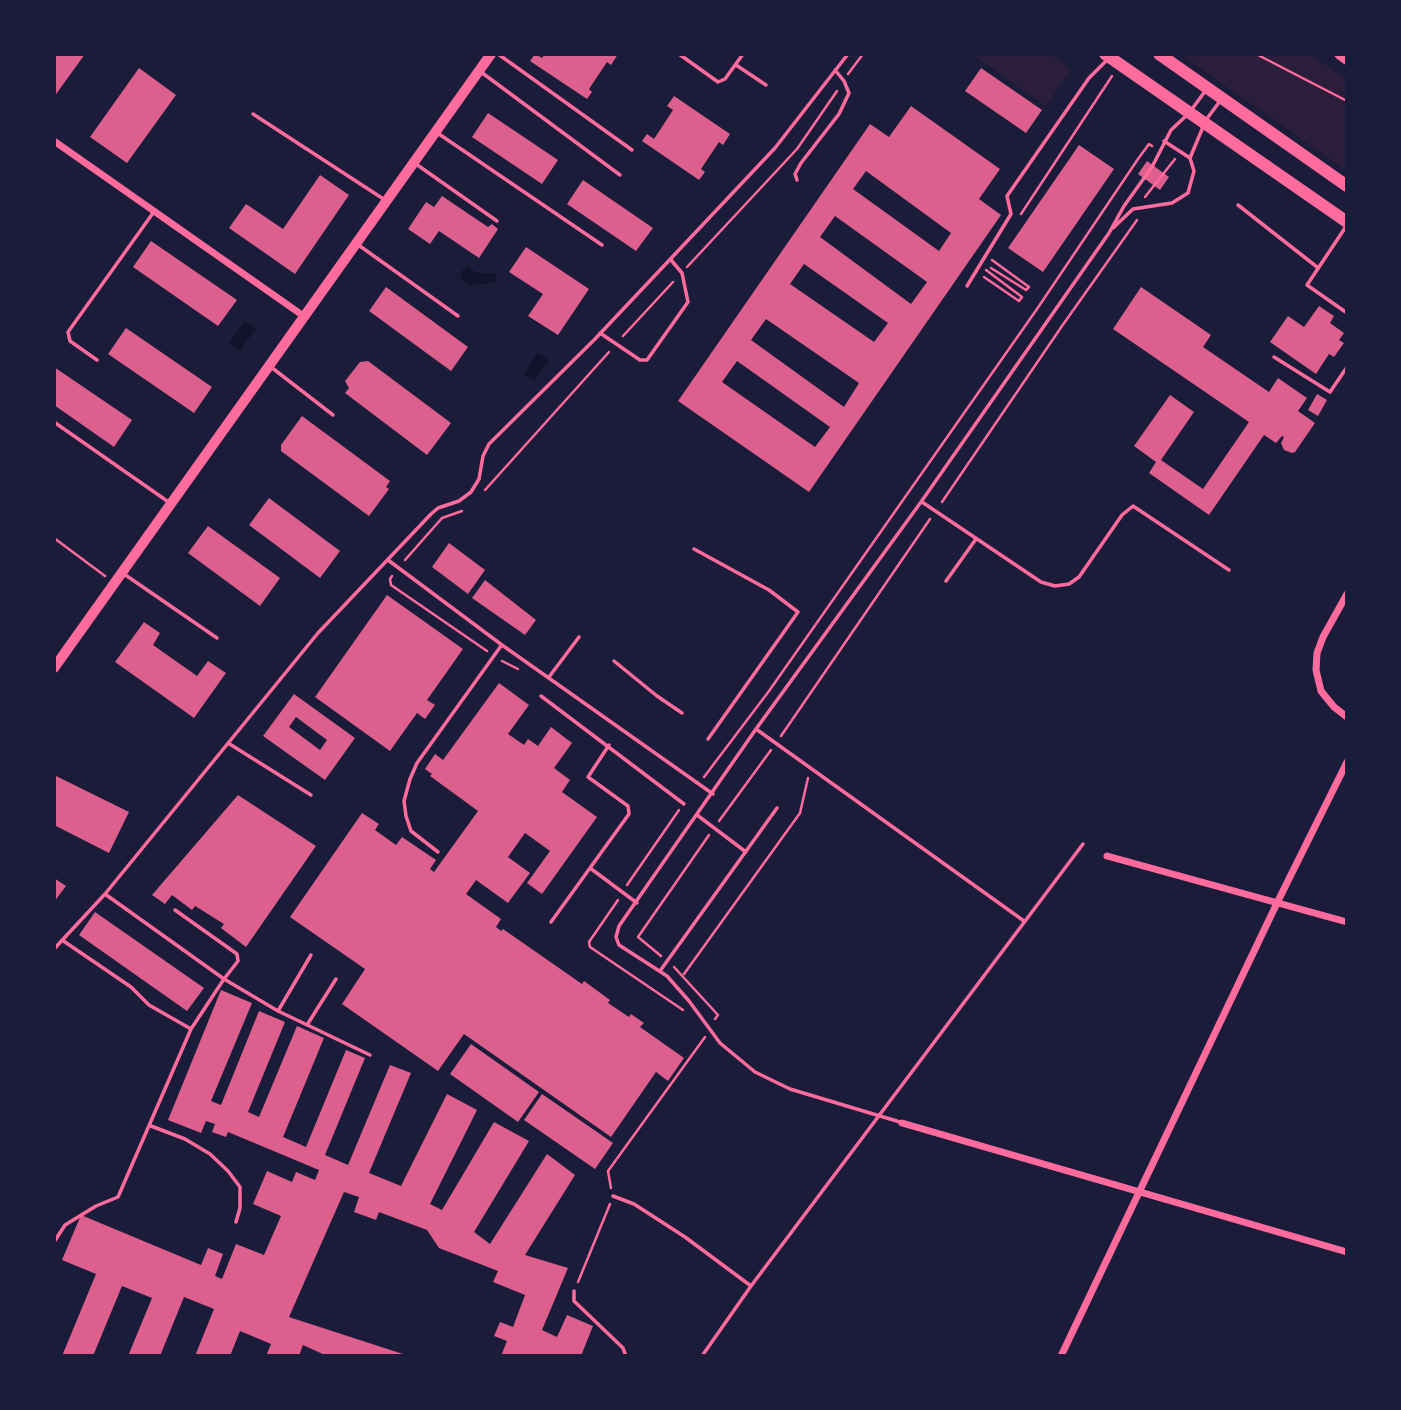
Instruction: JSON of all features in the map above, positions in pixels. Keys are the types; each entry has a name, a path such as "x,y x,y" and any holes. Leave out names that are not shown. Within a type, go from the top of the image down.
{"main road":[{"path":"1160,54 1347,186"},
{"path":"1111,59 1347,223"}],"street":[{"path":"54,668 491,54"},
{"path":"1339,54 1347,60"},
{"path":"54,141 305,317"},
{"path":"1347,594 1323,637 1316,664 1317,681 1321,691 1330,704 1347,717"},
{"path":"1061,1356 1347,762"},
{"path":"1107,856 1347,922"},
{"path":"902,1123 1347,1252"}],"lane":[{"path":"498,54 632,150"},
{"path":"679,54 718,82 725,79 743,54"},
{"path":"54,949 105,894 318,634 431,514 438,508 459,501 471,492 479,479 483,456 489,444 600,333 775,148 848,54"},
{"path":"968,284 1010,214 1007,195 1089,78 1111,59"},
{"path":"736,65 766,85"},
{"path":"479,70 620,175"},
{"path":"797,180 795,174 801,163 839,114 849,93 844,80 835,70"},
{"path":"902,1123 775,1083 736,1058 709,1029 676,985 660,971 619,945 616,937 619,926 1109,233 1124,206 1152,167 1171,130 1189,113 1207,88"},
{"path":"1190,159 1204,123 1222,98"},
{"path":"253,114 387,201"},
{"path":"436,132 602,245"},
{"path":"1109,233 1133,209 1172,203 1188,193 1194,171 1190,159 1164,141"},
{"path":"414,163 496,221"},
{"path":"1238,205 1317,267"},
{"path":"97,360 70,341 68,332 155,211"},
{"path":"1347,223 1308,279 1307,287 1347,313"},
{"path":"357,244 458,316"},
{"path":"600,333 640,360 647,360 688,302 682,273 670,259"},
{"path":"1273,358 1330,392 1347,367"},
{"path":"270,366 333,415"},
{"path":"54,422 171,504"},
{"path":"921,502 1041,582 1055,586 1069,584 1079,577 1122,515 1133,506 1229,570"},
{"path":"946,581 976,539"},
{"path":"694,549 769,590 798,612 708,739"},
{"path":"388,560 502,645 713,794"},
{"path":"123,573 217,638"},
{"path":"549,677 579,637"},
{"path":"438,852 411,831 404,801 410,779 416,764 502,645"},
{"path":"614,661 682,713"},
{"path":"541,696 684,804"},
{"path":"756,729 1024,921"},
{"path":"228,743 311,795"},
{"path":"551,922 629,814 628,806 588,777 609,746"},
{"path":"660,971 777,808"},
{"path":"698,816 746,852"},
{"path":"702,1356 751,1286 1083,844"},
{"path":"590,868 637,902"},
{"path":"105,894 224,979 278,1011 370,1055"},
{"path":"54,1242 65,1224 118,1197 191,1029 238,961 237,954 175,910"},
{"path":"62,940 131,987 149,1005 191,1029"},
{"path":"278,1011 311,955"},
{"path":"307,1025 336,979"},
{"path":"150,1126 186,1139 210,1154 228,1171 240,1187 240,1208 236,1222"},
{"path":"613,1196 634,1204 685,1237 751,1286"},
{"path":"574,1291 574,1301 623,1348 626,1356"}],"path":[{"path":"484,491 797,149 863,54"},
{"path":"1256,54 1347,101"},
{"path":"1021,214 1111,59"},
{"path":"699,784 769,691 927,467 1149,144 1159,152"},
{"path":"638,937 775,744 1138,219 1146,195 1173,159 1190,159"},
{"path":"968,284 975,286 982,276 1019,301 1022,297 986,270 989,267 1026,290 1028,287 992,260"},
{"path":"466,508 442,519 399,566 390,579 391,585 494,656 528,674"},
{"path":"54,538 115,583"},
{"path":"676,985 800,813 810,768"},
{"path":"684,804 589,942 590,947 687,1013"},
{"path":"574,1291 613,1196 608,1171 709,1029"}],"shaded area":[{"path":"971,54 1050,54 1071,69 1046,106"},
{"path":"1180,54 1310,54 1347,80 1347,171"},
{"path":"468,267 477,273 496,274 497,281 468,285 461,279 460,274"},
{"path":"245,321 256,328 240,351 229,343"},
{"path":"538,353 549,360 534,381 524,374"}],"building":[{"path":"54,54 85,54 54,97"},
{"path":"535,54 542,58 545,54 618,54 611,65 607,62 589,89 592,92 587,99 530,61"},
{"path":"139,68 176,95 127,163 90,137"},
{"path":"981,68 1042,110 1026,133 965,91"},
{"path":"674,96 730,134 723,145 719,142 701,169 705,172 699,180 642,141 647,134 654,139 673,110 667,106"},
{"path":"911,106 1000,169 979,199 1001,215 809,492 678,401 870,124 889,137","holes":["866,171 951,233 939,251 853,189","835,216 927,282 911,304 820,237","804,264 888,323 874,342 790,284","766,319 859,383 844,407 751,340","737,361 830,427 815,447 722,382"]},
{"path":"488,113 558,160 542,184 472,137"},
{"path":"1079,145 1114,169 1043,272 1008,248"},
{"path":"1147,161 1169,177 1160,190 1138,174"},
{"path":"320,175 349,195 295,274 229,228 246,204 283,229"},
{"path":"583,180 653,228 636,251 567,204"},
{"path":"442,196 488,227 492,224 498,229 479,258 439,231 430,244 408,229 426,202 434,207"},
{"path":"151,241 237,300 218,326 133,267"},
{"path":"526,247 589,289 558,335 528,316 543,294 509,272"},
{"path":"386,287 468,347 451,371 369,311"},
{"path":"1141,287 1211,335 1203,347 1269,392 1278,378 1307,398 1298,411 1315,423 1292,453 1284,450 1281,443 1284,437 1276,443 1264,435 1209,515 1149,473 1156,462 1134,446 1170,395 1194,412 1161,460 1203,489 1249,422 1113,329"},
{"path":"1319,306 1334,316 1330,323 1344,333 1339,340 1344,343 1334,357 1329,354 1316,374 1270,342 1288,316 1304,327"},
{"path":"126,328 212,387 194,413 108,354"},
{"path":"368,361 451,423 427,455 345,393 349,388 345,381 360,362"},
{"path":"54,367 132,420 114,447 54,405"},
{"path":"1317,394 1327,400 1318,416 1308,410"},
{"path":"302,416 390,481 386,487 389,489 369,516 281,451 281,445"},
{"path":"269,498 340,551 320,578 249,525"},
{"path":"208,526 280,578 260,606 188,553"},
{"path":"449,543 485,570 468,594 432,567"},
{"path":"485,580 536,620 525,635 472,598"},
{"path":"387,595 463,649 427,700 435,705 425,719 417,713 390,751 315,697"},
{"path":"144,622 160,633 153,645 197,676 208,661 226,673 194,718 115,662"},
{"path":"499,683 529,705 508,734 524,745 528,739 538,746 551,727 572,743 554,768 570,780 562,792 597,817 542,894 527,883 550,851 525,833 508,857 530,873 508,903 476,880 466,894 501,919 496,927 501,931 503,929 582,984 584,981 610,1000 608,1003 644,1023 640,1027 684,1058 668,1081 656,1072 611,1137 464,1034 438,1071 342,1004 365,969 290,917 362,813 379,824 375,830 396,845 402,837 436,860 430,869 434,872 478,811 430,776 432,774 425,769 435,754 443,760"},
{"path":"294,694 355,738 325,780 263,736","holes":["296,717 327,740 320,750 289,727"]},
{"path":"54,775 129,812 109,853 54,825"},
{"path":"238,795 316,846 246,947 221,928 224,924 195,906 192,910 172,895 165,904 152,895"},
{"path":"54,878 66,886 54,902"},
{"path":"95,912 204,988 187,1011 79,935"},
{"path":"221,990 252,1003 211,1101 221,1105 259,1011 285,1022 248,1112 259,1117 297,1026 324,1038 283,1137 306,1147 346,1050 365,1058 325,1155 348,1165 390,1065 411,1073 369,1173 401,1186 447,1094 477,1110 430,1204 442,1210 494,1122 529,1141 474,1232 490,1244 547,1154 575,1175 525,1255 568,1268 542,1330 557,1337 567,1315 593,1326 581,1356 501,1356 507,1341 494,1336 500,1322 513,1327 525,1295 493,1282 498,1271 439,1248 427,1230 379,1212 376,1220 354,1212 359,1197 344,1192 289,1317 409,1356 327,1356 303,1345 299,1356 266,1356 271,1344 240,1331 230,1356 195,1356 214,1309 184,1297 160,1356 128,1356 152,1298 122,1286 93,1356 62,1356 96,1274 62,1260 81,1215 201,1265 208,1248 223,1254 215,1276 222,1279 236,1244 264,1255 281,1216 253,1204 267,1171 292,1182 296,1172 315,1180 319,1170 228,1132 226,1137 212,1132 215,1124 206,1121 201,1133 168,1120"},
{"path":"471,1044 539,1092 518,1122 450,1074"},
{"path":"542,1094 613,1143 595,1169 524,1120"}]}
